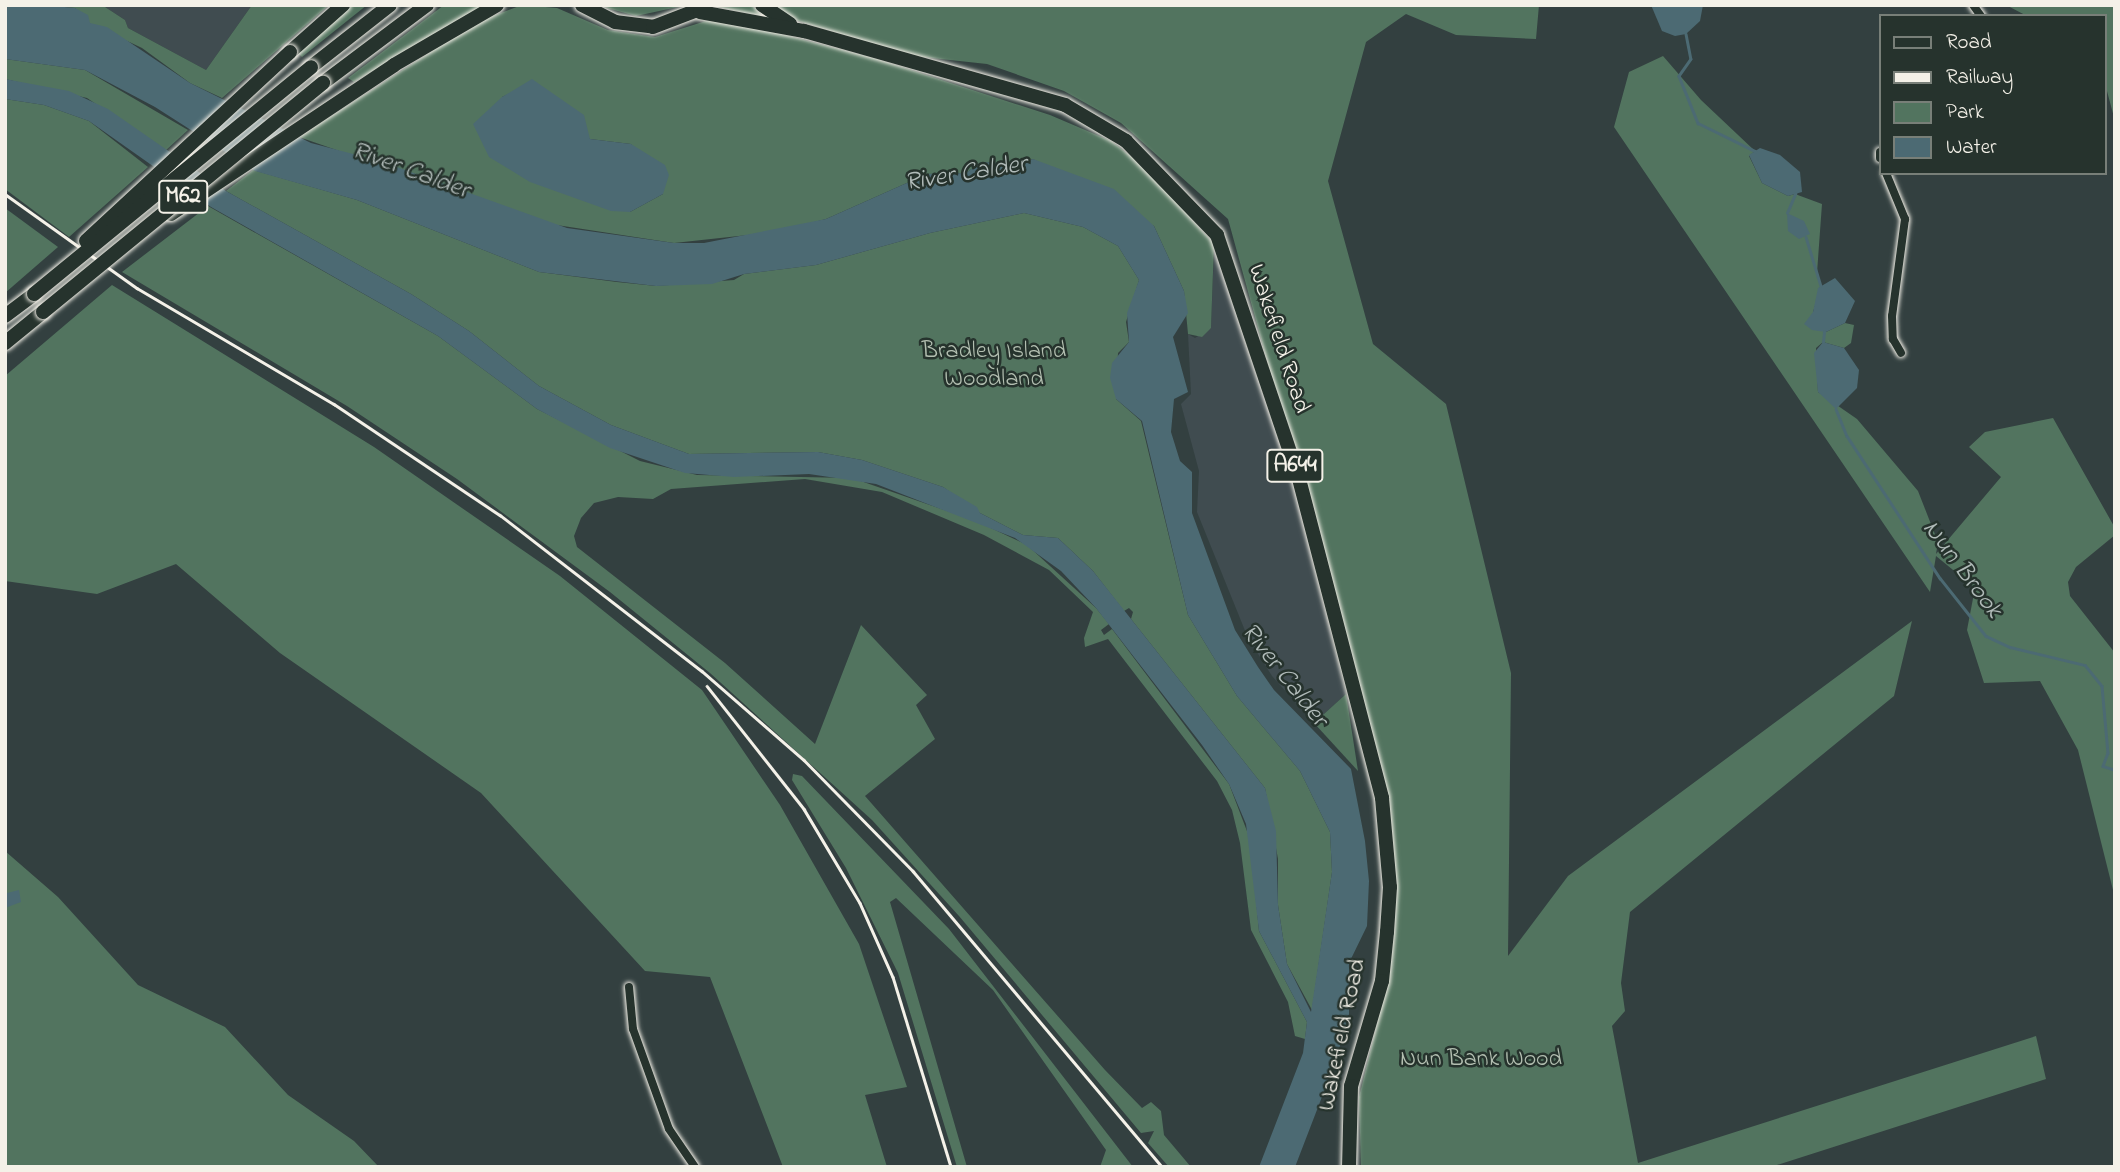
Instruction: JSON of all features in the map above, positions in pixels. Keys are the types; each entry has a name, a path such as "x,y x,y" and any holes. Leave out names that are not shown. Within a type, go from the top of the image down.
{"highway":[{"path":"38,290 120,206 343,5"},
{"name":"M62","path":"5,316 311,66 390,5"},
{"name":"M62","path":"5,342 323,83 427,5"},
{"path":"130,241 339,101 497,5"},
{"path":"569,5 587,9"},
{"name":"Wakefield Road","path":"762,5 804,31"},
{"name":"A644","path":"587,9 615,22 653,27 704,9"},
{"name":"Wakefield Road","path":"704,9 804,31 1026,90 1081,113 1126,141 1217,235 1298,475 1382,798 1390,887 1387,932 1381,981 1351,1086 1349,1167"}],"street":[{"path":"1887,175 1905,219 1906,236 1892,316 1893,339 1901,353"},
{"path":"629,987 633,1030 669,1129 695,1167"}],"shaded area":[{"path":"102,5 252,5 206,70 128,28 125,20"},
{"path":"1214,250 1288,462 1346,694 1314,723 1272,676 1248,638 1197,512 1199,471 1181,404 1191,394 1188,334 1195,338 1211,328"}],"green space":[{"path":"43,5 102,5 125,20 128,28 206,70 252,5 329,5 222,98 190,83 142,48 89,23 75,8"},
{"path":"353,5 367,5 302,57 298,53"},
{"path":"444,5 484,5 354,82 348,78"},
{"path":"522,5 557,8 608,30 655,37 709,20 731,21 877,59 1050,115 1111,141 1142,165 1214,244 1211,328 1202,337 1188,334 1184,291 1154,226 1033,159 1018,164 981,162 966,173 927,174 826,219 775,232 674,243 550,224 299,137 477,22","holes":["532,83 590,139 631,144 663,194 630,212 502,97"]},
{"path":"596,5 687,5 636,16"},
{"path":"752,5 762,16 718,7"},
{"name":"Nun Bank Wood","path":"773,5 1539,5 1536,39 1456,35 1406,14 1366,42 1328,181 1373,344 1446,404 1511,673 1508,956 1568,876 1912,621 1894,696 1630,912 1621,983 1625,1011 1612,1026 1638,1163 2036,1036 2046,1079 1771,1167 1361,1167 1359,1097 1389,975 1384,785 1228,219 1121,123 1064,91 987,64 913,56 795,20"},
{"path":"2006,5 2115,5 2115,121 2106,87 2106,14 2023,14"},
{"path":"1663,56 1701,100 1755,151 1749,156 1762,183 1788,196 1795,194 1822,204 1817,273 1821,286 1813,312 1826,332 1845,323 1854,325 1851,343 1844,348 1823,342 1816,348 1818,392 1857,419 1918,491 1938,542 1936,554 2001,477 1969,447 1985,432 2053,418 2115,528 2115,535 2076,567 2068,582 2070,596 2115,653 2115,898 2078,750 2040,681 1984,683 1967,630 1975,588 1936,556 1930,592 1614,127 1629,72"},
{"path":"5,59 85,70 188,130 165,151 87,98 5,79"},
{"path":"5,99 44,105 89,121 148,167 69,237 5,189"},
{"name":"Bradley Island Woodland","path":"253,170 357,200 539,272 656,286 734,280 744,274 816,265 930,233 1024,213 1083,227 1118,246 1139,280 1126,322 1129,342 1118,353 1116,399 1141,421 1188,615 1237,696 1300,771 1330,832 1332,872 1312,1010 1287,964 1278,905 1278,859 1265,788 1131,619 1133,612 1129,608 1124,611 1093,571 1058,538 1023,535 980,513 943,487 862,460 818,452 689,454 611,425 539,386 469,331 411,294 226,191"},
{"path":"208,206 438,336 537,409 640,461 697,475 852,478 976,521 1027,545 1096,608 1109,624 1101,630 1104,635 1112,629 1229,784 1250,839 1259,931 1307,1022 1305,1039 1295,1036 1288,1002 1251,930 1240,843 1232,810 1217,781 1108,639 1085,647 1084,638 1093,612 1049,570 984,535 882,492 805,479 671,489 653,499 618,497 594,503 581,518 574,536 577,547 725,663 815,744 861,625 927,695 916,705 935,739 865,796 1105,1070 1142,1108 1151,1102 1161,1111 1164,1135 1191,1167 1169,1167 1148,1143 1154,1131 1141,1133 959,916 872,820 710,673 610,592 457,479 347,406 122,272"},
{"path":"5,208 58,247 5,293"},
{"path":"112,285 374,447 560,576 702,690 780,805 859,944 907,1087 865,1095 887,1167 783,1167 710,977 645,971 481,793 280,653 176,564 97,594 5,581 5,376"},
{"path":"1346,694 1358,771 1314,723"},
{"path":"793,774 802,776 949,929 1133,1167 1100,1167 1106,1150 993,990 896,898 890,902 967,1167 957,1167 898,973 846,868 792,780"},
{"path":"5,851 58,897 138,985 225,1027 288,1095 354,1141 379,1167 5,1167"}],"water":[{"path":"1651,5 1703,5 1700,21 1686,34 1675,36 1662,31"},
{"name":"River Calder","path":"5,6 75,8 88,15 90,23 107,27 190,83 311,143 380,161 567,228 674,243 704,243 826,219 927,174 966,173 981,162 1018,164 1033,159 1114,189 1154,226 1184,291 1188,313 1173,337 1188,392 1174,399 1171,432 1180,461 1192,472 1192,513 1235,630 1274,690 1351,769 1365,841 1369,881 1367,926 1349,963 1349,1014 1335,1063 1295,1167 1259,1167 1303,1053 1307,1022 1259,931 1246,824 1229,784 1202,745 1096,608 1061,571 1015,538 876,484 809,474 734,477 685,473 610,448 537,409 438,336 211,207 89,121 44,105 5,99 5,79 69,91 108,109 226,191 411,294 469,331 539,386 611,425 689,454 818,452 862,460 943,487 977,507 980,513 1023,535 1058,538 1093,571 1265,788 1276,831 1278,905 1287,964 1311,1012 1332,872 1330,832 1300,771 1237,696 1188,615 1142,421 1116,399 1110,378 1112,363 1129,342 1127,313 1139,280 1118,246 1083,227 1024,213 930,233 816,265 744,274 712,284 656,286 539,272 357,200 255,171 155,107 85,70 5,59"},
{"path":"532,79 584,115 590,139 631,144 665,165 669,175 663,194 630,212 611,211 530,182 489,157 473,124 502,97"},
{"path":"1760,148 1780,155 1800,172 1802,192 1788,196 1762,183 1749,155"},
{"path":"1787,213 1804,221 1810,234 1799,239 1788,231"},
{"path":"1835,278 1855,301 1845,323 1826,332 1812,330 1804,324 1813,312 1818,288"},
{"path":"1823,342 1844,348 1859,370 1857,388 1836,409 1818,392 1814,353"},
{"path":"19,890 21,902 5,908 7,893"}],"waterway":[{"name":"Nun Brook","path":"1686,34 1691,59 1679,76 1698,123 1755,151"},
{"name":"Nun Brook","path":"1787,213 1795,194"},
{"name":"Nun Brook","path":"1806,237 1821,286"},
{"name":"Nun Brook","path":"1823,342 1824,332"},
{"name":"Nun Brook","path":"1836,409 1847,436 1940,578 1986,636 2010,647 2085,665 2102,686 2108,753 2103,766 2115,770"}],"railway":[{"path":"5,194 137,288 334,404 500,515 702,671 804,760 913,871 1162,1167"},
{"path":"707,686 804,809 860,903 893,977 951,1167"}]}
